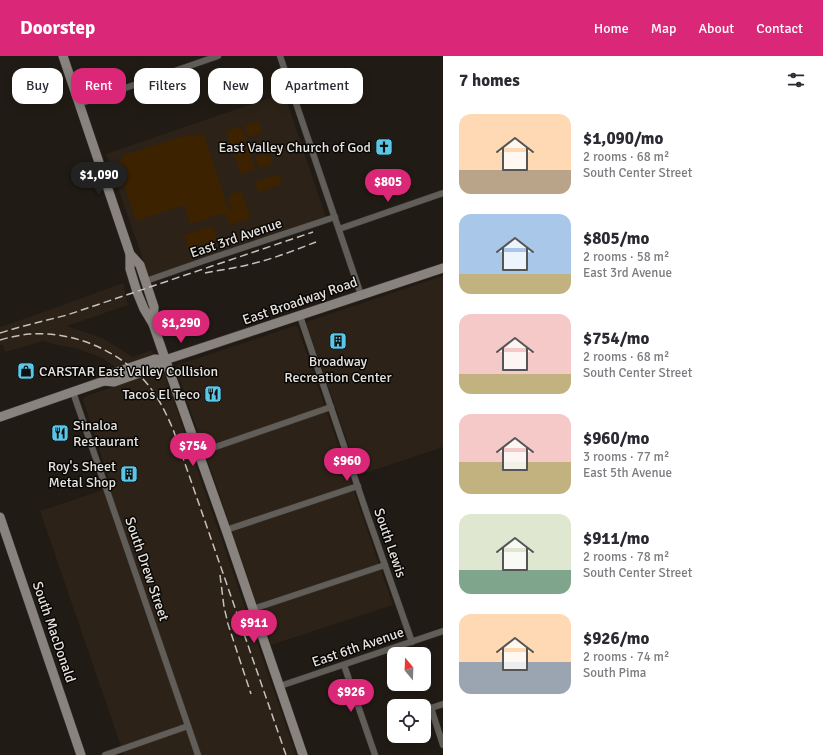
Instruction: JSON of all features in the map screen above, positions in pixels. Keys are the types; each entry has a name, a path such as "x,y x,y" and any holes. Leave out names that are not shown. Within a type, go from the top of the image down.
{"street":[{"path":"63,56 71,80"},
{"path":"126,88 218,56"},
{"path":"280,56 361,295"},
{"path":"79,104 130,254 130,269 144,309 153,324 226,530 303,755"},
{"path":"338,229 443,193"},
{"name":"East 3rd Avenue","path":"146,282 206,260 335,217"},
{"path":"130,254 140,266 146,282 154,307 153,324"},
{"name":"East Broadway Road","path":"0,417 104,381 111,374 155,359 165,360 443,268"},
{"name":"South Lewis","path":"300,316 412,642"},
{"name":"South Drew Street","path":"73,392 198,755"},
{"path":"198,453 331,407"},
{"path":"226,530 358,486"},
{"name":"South MacDonald","path":"0,517 81,755"},
{"path":"253,609 385,565"},
{"name":"East 6th Avenue","path":"280,686 443,631"},
{"path":"344,665 375,755"},
{"path":"443,704 431,708 443,745"},
{"path":"105,755 188,726"}],"shaded area":[{"path":"271,97 271,104 288,104 328,223 151,282 106,154 252,104 263,104 263,100"},
{"path":"258,121 262,133 248,137 244,126"},
{"path":"241,127 255,169 241,174 226,131"},
{"path":"203,133 229,211 232,210 228,197 241,191 251,218 230,225 225,213 190,224 184,205 136,221 117,162 122,160 124,155 187,135 190,135 191,137"},
{"path":"269,152 273,164 259,168 255,157"},
{"path":"279,174 282,184 258,192 255,182"},
{"path":"212,226 217,240 188,249 184,235"},
{"path":"443,276 443,447 359,475 307,323 309,321"},
{"path":"123,283 128,305 67,326 102,338 133,357 152,350 159,371 163,371 164,373 296,755 124,755 40,511 112,487 83,400 86,396 131,381 126,374 102,358 75,348 43,341 5,352 3,345 0,345 0,327"},
{"path":"294,326 298,328 393,605 271,645 176,368 178,365"}],"railway":[{"path":"0,333 67,315 313,232"},
{"path":"205,273 259,262 316,242"},
{"path":"0,340 30,334 46,334 77,339 92,344 120,359 132,368 157,397 173,429 286,755"},
{"path":"220,575 224,607 228,624 251,694"}],"place":[{"name":"East Valley Church of God","path":"384,147"},
{"name":"Broadway Recreation Center","path":"338,341"},
{"name":"CARSTAR East Valley Collision","path":"26,371"},
{"name":"Tacos El Teco","path":"213,394"},
{"name":"Sinaloa Restaurant","path":"60,433"},
{"name":"Roy's Sheet Metal Shop","path":"129,474"}]}
